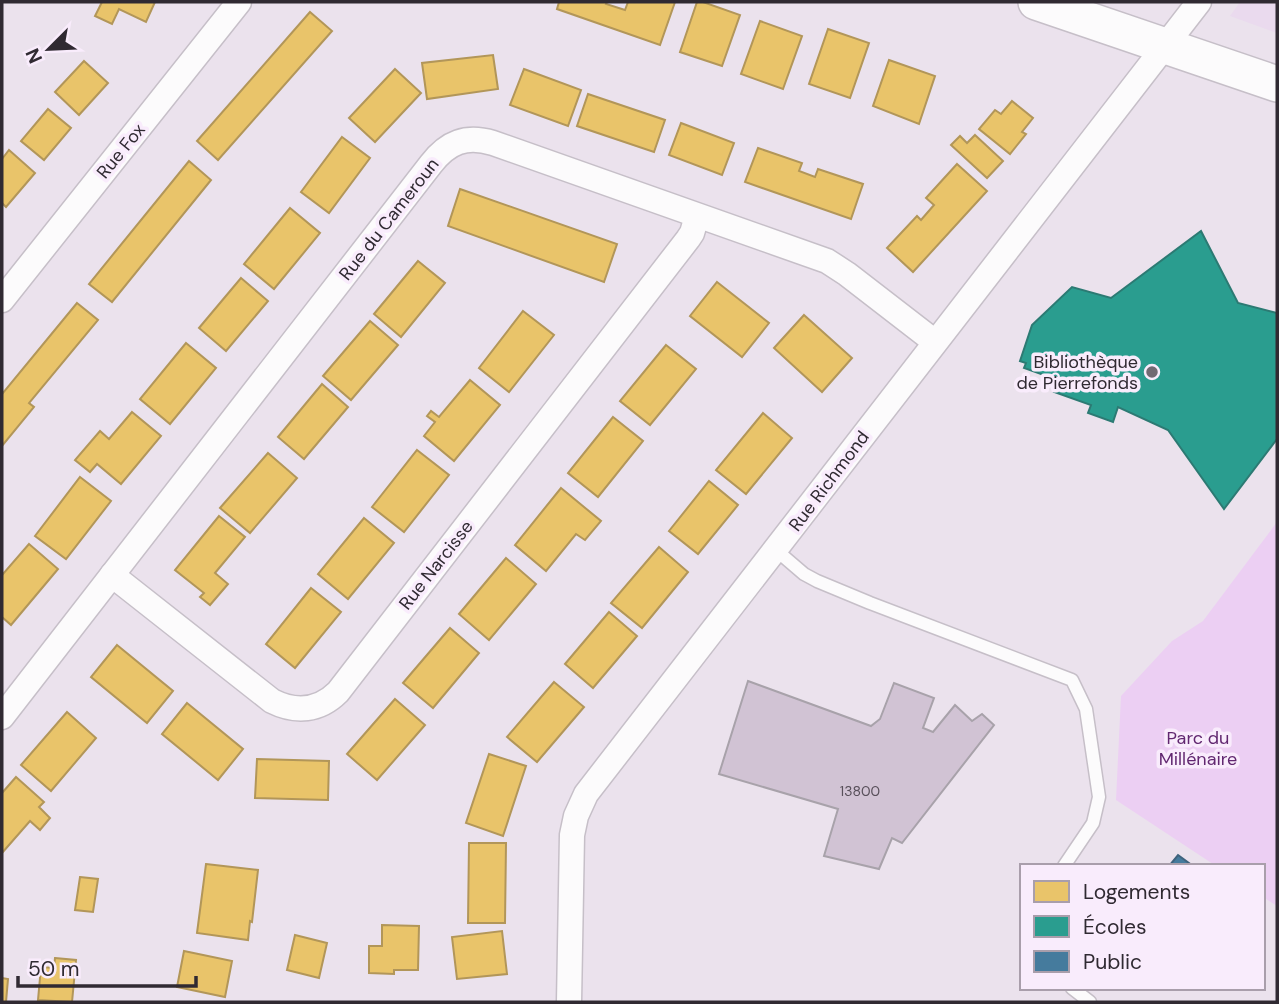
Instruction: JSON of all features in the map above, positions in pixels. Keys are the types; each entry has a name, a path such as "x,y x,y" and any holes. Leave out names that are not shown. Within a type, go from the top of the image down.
{"main road":[{"path":"1036,2 1277,84"}],"street":[{"name":"Rue Fox","path":"2,300 240,2"},
{"name":"Rue Richmond","path":"569,1002 571,851 574,825 581,805 598,778 1199,2"},
{"name":"Rue du Cameroun","path":"2,717 431,163 442,151 467,139 482,139 827,261 935,342"},
{"name":"Rue Narcisse","path":"112,575 272,701 300,710 326,703 338,692 688,239 698,216"}],"lane":[{"path":"776,550 817,582 1072,680 1086,709 1099,797 1093,823 1065,864"},
{"path":"1075,990 1090,1002"}],"shaded area":[{"path":"1240,2 1277,2 1277,33 1230,16"}],"green space":[{"name":"Parc du Millénaire","path":"1277,522 1277,906 1265,898 1265,864 1213,864 1116,800 1121,696 1172,641 1203,621"}],"building: Logements":[{"path":"102,2 155,2 146,22 119,9 112,24 95,16"},
{"path":"559,2 607,2 606,4 625,10 628,2 675,2 660,45 557,9"},
{"path":"697,2 740,15 722,66 680,52"},
{"path":"310,12 332,31 218,160 197,141"},
{"path":"760,21 802,36 783,89 741,74"},
{"path":"828,29 869,43 850,98 809,84"},
{"path":"493,55 498,89 427,99 422,63"},
{"path":"889,60 935,76 919,124 873,106"},
{"path":"84,61 108,83 79,115 55,92"},
{"path":"395,69 421,93 375,142 349,118"},
{"path":"524,69 581,90 568,126 510,105"},
{"path":"588,94 665,120 654,152 577,126"},
{"path":"1012,101 1033,118 1022,132 1026,134 1010,154 979,129 995,110 1001,114"},
{"path":"48,109 71,128 44,160 21,141"},
{"path":"681,123 734,143 722,175 669,155"},
{"path":"975,135 1003,161 987,178 951,145 960,136 967,143"},
{"path":"342,137 370,158 329,213 301,192"},
{"path":"758,148 802,163 799,171 815,177 818,169 863,184 851,219 745,182"},
{"path":"9,150 35,173 6,207 2,203 2,159"},
{"path":"189,161 211,180 112,302 89,284"},
{"path":"957,164 987,191 913,272 887,248 917,216 921,220 934,205 926,198"},
{"path":"460,189 617,244 604,282 448,226"},
{"path":"290,208 320,233 274,289 244,264"},
{"path":"418,261 445,283 401,337 374,314"},
{"path":"241,278 268,301 226,351 199,328"},
{"path":"717,282 769,323 742,357 690,316"},
{"path":"77,303 98,320 29,403 34,407 2,446 2,394"},
{"path":"523,311 554,335 509,392 479,368"},
{"path":"804,315 852,358 822,392 774,348"},
{"path":"370,321 398,345 351,400 323,376"},
{"path":"186,343 216,368 170,424 140,399"},
{"path":"666,345 696,369 650,425 620,401"},
{"path":"470,380 500,405 454,461 424,436 435,422 427,416 431,411 439,417"},
{"path":"322,384 348,407 304,459 278,437"},
{"path":"132,412 161,436 121,484 97,464 90,472 75,460 100,431 109,439"},
{"path":"763,413 792,438 746,494 716,470"},
{"path":"613,417 643,441 598,497 568,473"},
{"path":"417,450 449,475 404,532 372,507"},
{"path":"268,453 297,478 250,533 220,508"},
{"path":"80,477 111,501 66,559 35,536"},
{"path":"709,481 738,505 698,554 669,531"},
{"path":"561,488 601,521 585,540 576,534 546,571 515,545"},
{"path":"219,516 245,537 215,573 228,584 210,605 200,597 204,593 175,570"},
{"path":"364,518 394,543 348,599 318,574"},
{"path":"29,544 58,569 11,625 2,617 2,575"},
{"path":"659,547 688,572 642,628 611,603"},
{"path":"506,558 536,584 489,640 459,614"},
{"path":"311,588 341,612 295,668 266,644"},
{"path":"609,612 637,636 593,688 565,664"},
{"path":"450,628 479,653 433,708 403,683"},
{"path":"117,645 173,691 147,723 91,677"},
{"path":"554,682 584,707 537,762 507,737"},
{"path":"395,699 425,725 377,780 347,754"},
{"path":"187,703 243,749 218,780 162,734"},
{"path":"67,712 96,738 51,791 21,765"},
{"path":"489,754 526,766 503,836 466,823"},
{"path":"257,759 329,761 328,800 255,798"},
{"path":"16,777 44,802 39,807 50,818 40,830 30,821 2,853 2,793"},
{"path":"469,843 506,843 505,923 468,923"},
{"path":"206,864 258,870 248,940 197,933"},
{"path":"80,877 98,879 93,912 75,910"},
{"path":"382,925 419,926 418,970 394,970 394,974 369,973 369,946 382,946"},
{"path":"502,931 507,974 457,979 452,937"},
{"path":"295,935 327,943 319,978 287,970"},
{"path":"184,951 232,961 225,997 177,987"},
{"path":"55,958 76,960 72,1002 38,1000 41,967 54,968"},
{"path":"2,978 8,979 6,1002 2,1002"}],"building: Écoles":[{"path":"1201,231 1238,303 1277,313 1277,439 1224,509 1168,430 1118,407 1113,422 1088,413 1091,405 1054,392 1058,380 1024,368 1026,363 1020,361 1032,325 1072,287 1111,298"}],"building: Public":[{"path":"1178,855 1190,864 1171,864"}],"building: Autres":[{"path":"748,681 871,726 880,719 894,683 934,698 923,728 933,732 955,705 972,721 982,714 994,725 902,843 892,838 879,869 824,856 838,809 719,774"}],"place":[{"name":"Bibliothèque de Pierrefonds","path":"1152,372"}]}
